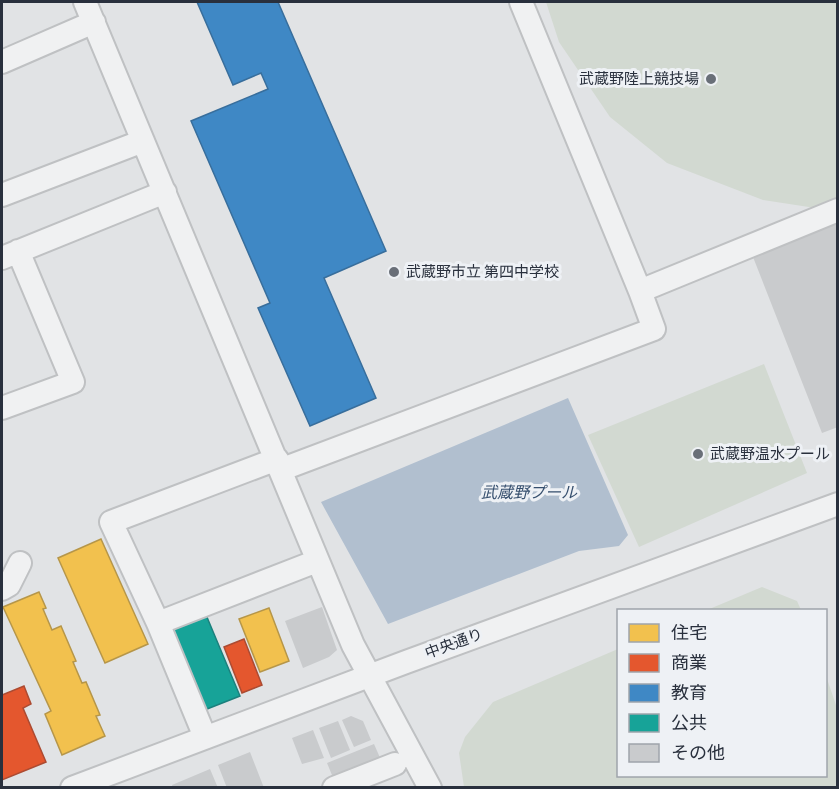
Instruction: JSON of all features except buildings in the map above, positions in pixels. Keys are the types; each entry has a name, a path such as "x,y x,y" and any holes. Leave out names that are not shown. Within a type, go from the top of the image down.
{"street":[{"path":"205,737 158,623 111,522 654,329 521,2"},
{"path":"2,62 90,12 352,645 430,788"},
{"path":"2,195 143,141"},
{"path":"2,408 73,382 10,254 165,192"},
{"path":"640,291 837,210"},
{"name":"中央通り","path":"72,788 369,675 837,504"},
{"path":"158,623 317,561"},
{"path":"2,589 9,585 20,563"},
{"path":"334,788 395,764"}],"shaded area":[{"name":"武蔵野陸上競技場","path":"546,2 837,2 837,202 822,209 763,200 667,163 610,117 559,42"},
{"name":"武蔵野温水プール","path":"764,364 807,473 639,547 588,435"},
{"path":"762,587 797,601 801,609 709,609"},
{"path":"617,649 617,777 827,777 827,679 837,708 837,787 464,787 459,753 465,737 493,702"}],"water":[{"name":"武蔵野プール","path":"568,398 628,535 619,546 579,551 388,624 321,502"}],"place":[{"name":"武蔵野陸上競技場","path":"711,79"},
{"name":"武蔵野市立 第四中学校","path":"394,272"},
{"name":"武蔵野温水プール","path":"698,454"}]}
